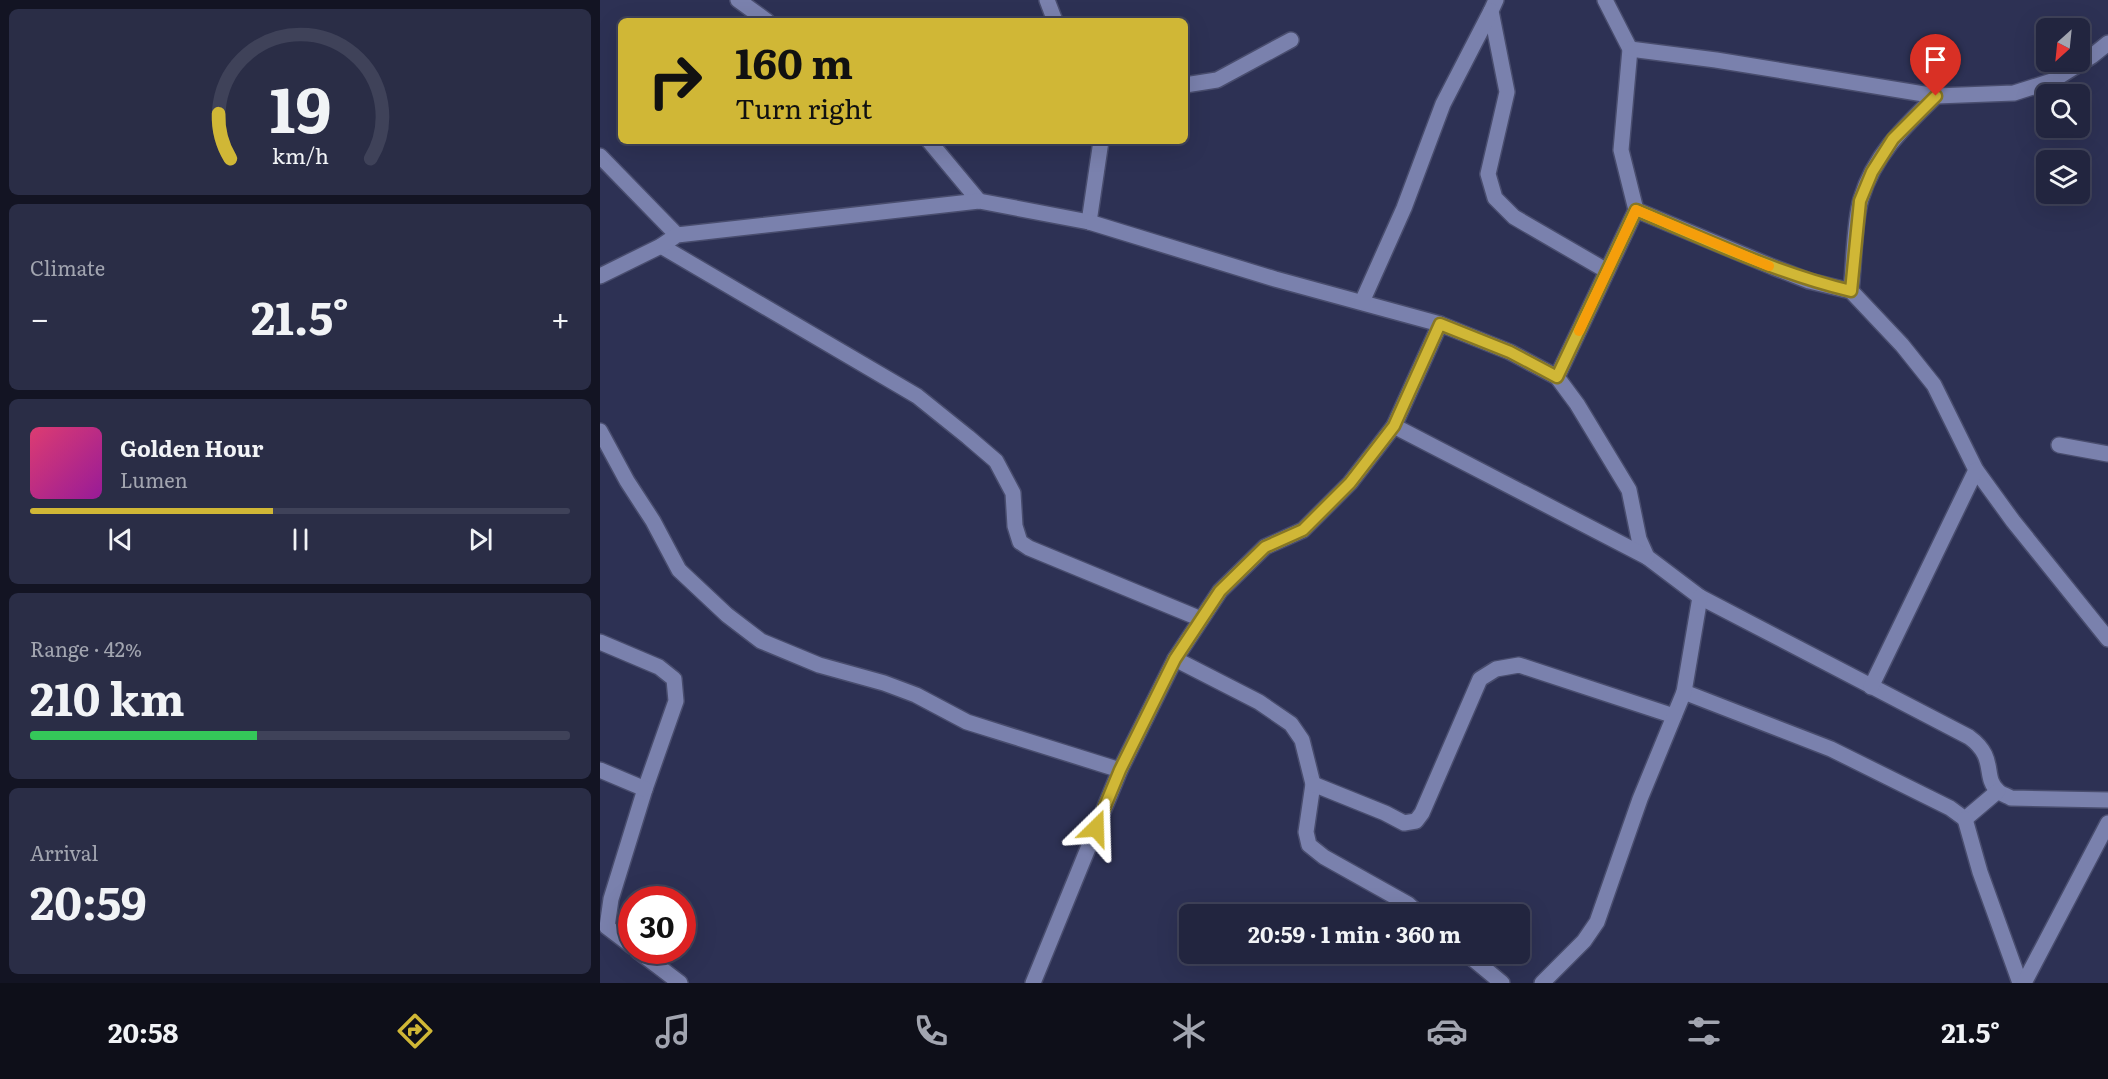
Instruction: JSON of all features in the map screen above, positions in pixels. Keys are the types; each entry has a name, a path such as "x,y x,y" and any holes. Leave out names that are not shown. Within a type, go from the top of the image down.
{"street":[{"path":"738,0 763,18"},
{"path":"1047,0 1054,18"},
{"path":"1557,377 1636,210 1620,150 1630,49 1605,0"},
{"path":"1493,6 1506,92 1488,174 1495,198 1514,218 1607,271"},
{"path":"1362,302 1404,208 1443,104 1493,6"},
{"path":"1188,85 1217,80 1291,40"},
{"path":"1630,49 1716,60 1936,96 2014,93 2052,81 2108,43"},
{"path":"1851,291 1860,201 1872,172 1893,139 1936,96"},
{"path":"931,144 979,201"},
{"path":"1089,222 1101,144"},
{"path":"600,156 677,234"},
{"path":"600,276 661,246 677,234 979,201 1089,222 1275,279 1440,324 1510,352 1557,377 1577,404 1629,490 1639,539 1647,557"},
{"path":"1636,210 1809,281 1851,291 1902,345 1934,385 1976,470 2013,521 2108,639"},
{"path":"661,246 917,396 968,436 996,461 1013,493 1015,526 1020,542 1029,548 1201,619"},
{"path":"1033,983 1120,770 1175,659 1220,591 1265,547 1303,530 1350,483 1394,426 1440,324"},
{"path":"1394,426 1647,557 1700,597 1979,744 1987,755 1992,781 1998,791 2012,798 2108,800"},
{"path":"600,431 627,481 653,520 679,570 727,615 761,641 819,665 884,683 916,695 967,722 1120,770"},
{"path":"2059,445 2108,454"},
{"path":"1871,687 1976,470"},
{"path":"1542,983 1584,941 1597,922 1640,799 1684,692 1700,597"},
{"path":"600,642 658,667 674,679 676,701 645,789 611,899 604,928 618,937"},
{"path":"1175,659 1259,702 1291,724 1302,740 1313,784 1306,832 1309,845 1324,857 1408,904"},
{"path":"1313,784 1404,823 1416,821 1422,813 1480,679 1496,669 1519,665 1674,716"},
{"path":"1684,692 1831,749 1950,808 1965,819 1980,872 2022,983"},
{"path":"600,770 645,789"},
{"path":"1965,819 1998,791"},
{"path":"2022,983 2108,823"},
{"path":"655,964 680,983"},
{"path":"1479,964 1502,983"}],"slow traffic":[{"path":"1579,331 1636,210 1769,266"}],"route":[{"path":"1096,828 1120,770 1175,659 1220,591 1265,547 1303,530 1350,483 1394,426 1440,324 1510,352 1557,377 1636,210 1809,281 1851,291 1860,201 1872,172 1893,139 1936,96"}]}
